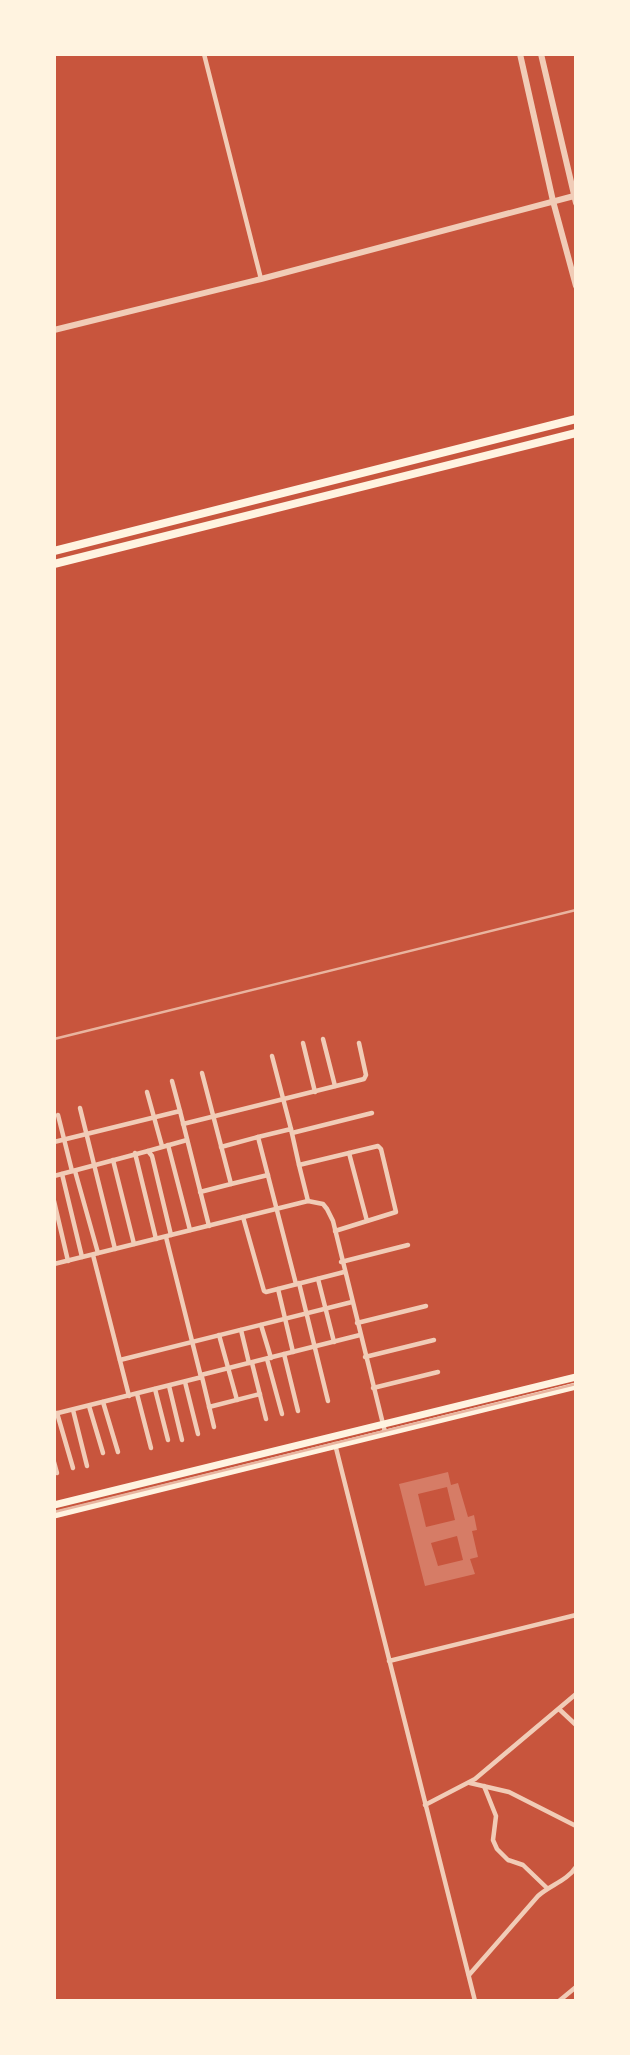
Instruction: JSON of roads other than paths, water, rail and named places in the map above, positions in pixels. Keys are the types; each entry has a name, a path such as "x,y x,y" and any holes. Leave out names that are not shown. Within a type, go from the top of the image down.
{"main road":[{"path":"54,551 576,419"},
{"path":"54,564 576,433"},
{"path":"330,481 333,494"},
{"path":"54,1516 335,1445 384,1428 576,1377"},
{"path":"54,1505 333,1436 384,1428 576,1386"}],"street":[{"path":"204,54 261,279"},
{"path":"54,330 261,279 553,201 575,200 541,54"},
{"path":"523,55 553,201 576,286"},
{"path":"323,1039 335,1086"},
{"path":"183,1124 366,1077 359,1043"},
{"path":"303,1044 315,1091"},
{"path":"272,1056 308,1201"},
{"path":"202,1073 231,1184"},
{"path":"172,1081 209,1226"},
{"path":"147,1092 190,1230"},
{"path":"80,1108 115,1249"},
{"path":"54,1142 180,1111"},
{"path":"221,1147 372,1113"},
{"path":"58,1115 129,1395"},
{"path":"258,1138 328,1401"},
{"path":"54,1176 187,1140"},
{"path":"299,1165 379,1146 396,1212 335,1231"},
{"path":"148,1151 152,1156 192,1342 214,1427"},
{"path":"135,1153 156,1239"},
{"path":"349,1153 367,1221"},
{"path":"113,1160 134,1244"},
{"path":"62,1174 82,1257"},
{"path":"200,1192 268,1175"},
{"path":"54,1201 68,1261"},
{"path":"54,1264 308,1201 323,1204 335,1231 384,1428"},
{"path":"243,1217 261,1288 266,1292 344,1272"},
{"path":"341,1262 408,1245"},
{"path":"318,1279 334,1342"},
{"path":"278,1289 293,1352"},
{"path":"120,1360 352,1302"},
{"path":"357,1323 426,1306"},
{"path":"261,1325 282,1414"},
{"path":"241,1330 266,1419"},
{"path":"219,1335 237,1400"},
{"path":"72,1468 56,1414 360,1335"},
{"path":"365,1357 434,1340"},
{"path":"284,1354 298,1411"},
{"path":"373,1388 438,1372"},
{"path":"185,1382 198,1434"},
{"path":"169,1386 182,1440"},
{"path":"155,1389 168,1440"},
{"path":"137,1394 150,1448"},
{"path":"209,1407 260,1394"},
{"path":"103,1402 118,1452"},
{"path":"89,1406 103,1453"},
{"path":"73,1409 87,1466"},
{"path":"333,1436 474,2001"},
{"path":"54,1462 57,1472"},
{"path":"389,1661 576,1615"},
{"path":"425,1805 470,1782 576,1694"},
{"path":"559,1709 576,1725"},
{"path":"470,1782 522,1797 576,1826"},
{"path":"484,1786 496,1816 493,1840 497,1849 508,1860 523,1865 547,1888"},
{"path":"468,1976 547,1888 566,1877 576,1867"},
{"path":"559,2001 576,1987"}],"railway":[{"path":"54,1039 576,910"},
{"path":"54,1512 576,1384"}]}
